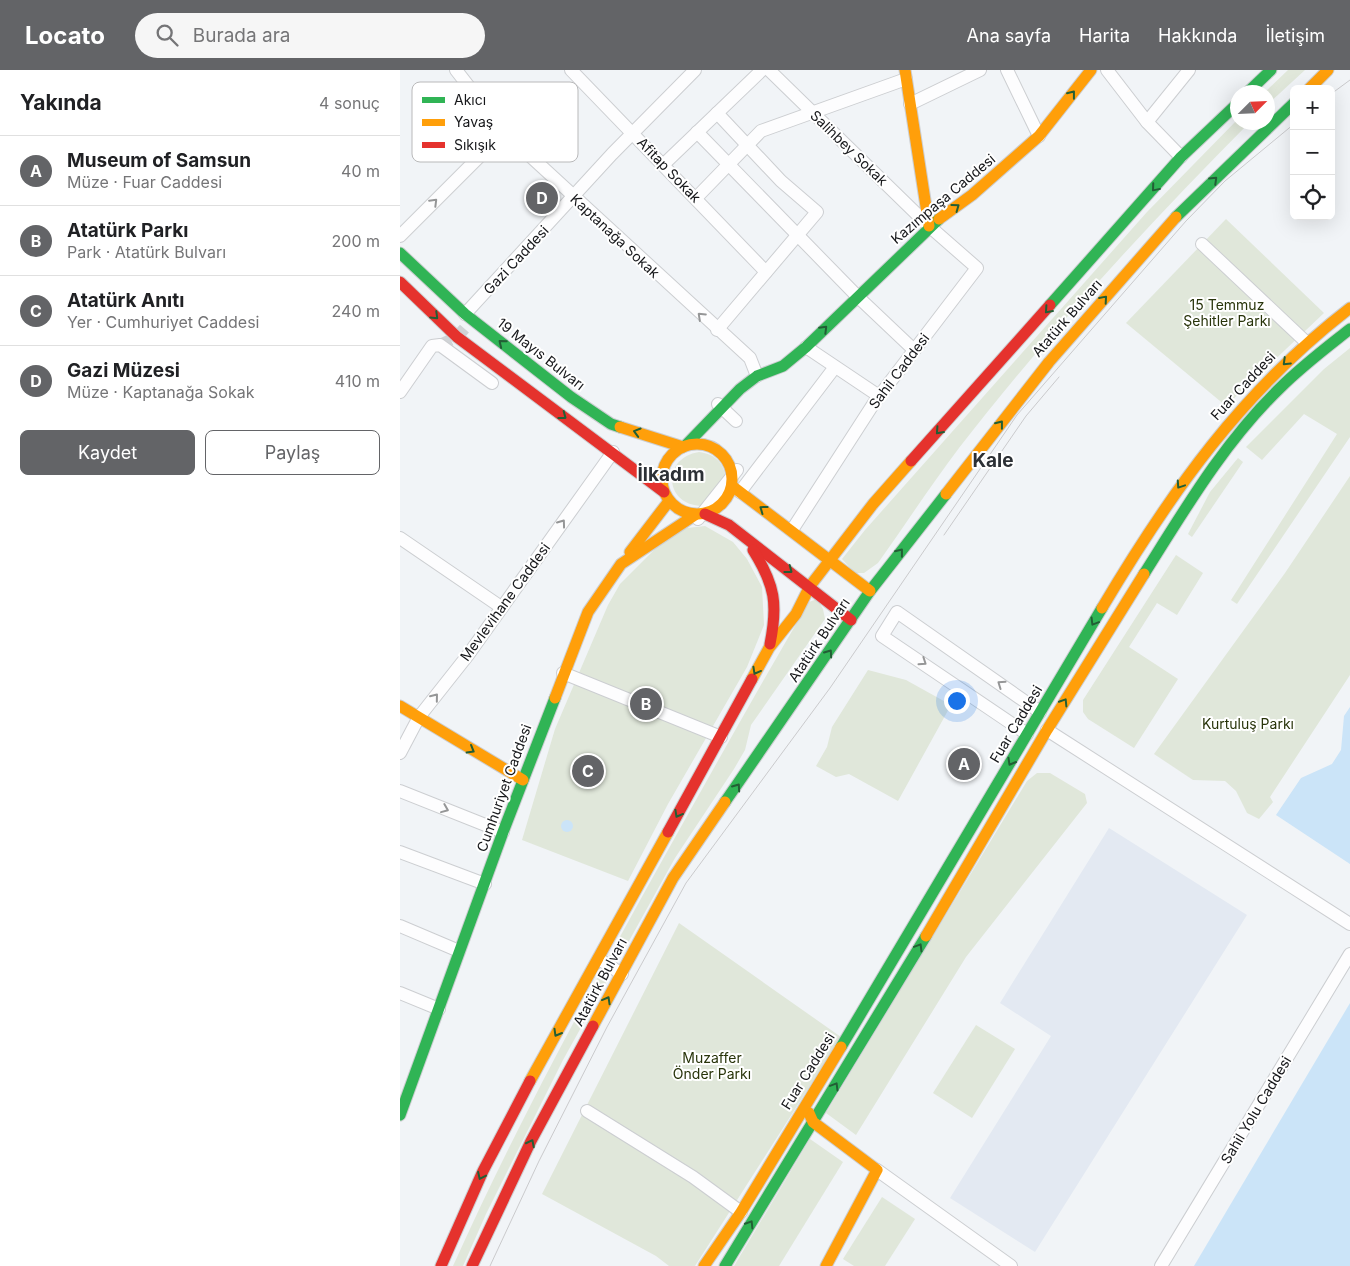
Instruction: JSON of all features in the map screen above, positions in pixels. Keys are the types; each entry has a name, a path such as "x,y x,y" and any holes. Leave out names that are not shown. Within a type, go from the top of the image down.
{"main road":[{"name":"Kazımpaşa Caddesi","path":"757,376 783,366 806,348 929,226 972,195 1039,136 1091,70"},
{"path":"1255,85 1271,70"},
{"path":"1313,85 1328,70"},
{"path":"905,74 929,226"},
{"name":"Atatürk Bulvarı","path":"472,1266 532,1141 673,878 870,591 1049,362 1166,227 1290,107"},
{"name":"Atatürk Bulvarı","path":"440,1266 483,1171 545,1053 599,959 769,648 796,614 810,586 872,504 1182,157 1230,111"},
{"name":"19 Mayıs Bulvarı","path":"400,253 465,314 571,397 611,424 684,446"},
{"path":"400,282 457,338 613,452 681,511 730,525 851,620"},
{"name":"Fuar Caddesi","path":"704,1266 741,1212 795,1121 805,1097 882,979 1140,544 1192,468 1250,398 1306,342 1350,308"},
{"name":"Fuar Caddesi","path":"725,1266 824,1105 1047,730 1191,499 1245,427 1310,360 1350,330"},
{"path":"621,564 666,497 662,481 663,470 668,459 745,398 757,376"},
{"path":"702,444 727,412"},
{"path":"684,446 702,444 713,447 722,454 729,463 736,481 792,530 870,591"},
{"name":"Cumhuriyet Caddesi","path":"400,1114 405,1084 439,1009 503,832 588,612 621,564 700,516"},
{"path":"747,539 766,568 776,592 769,648"},
{"path":"400,706 523,780"},
{"path":"805,1097 811,1126 877,1170 826,1266"}],"street":[{"name":"Kaptanağa Sokak","path":"456,70 465,82"},
{"name":"Afitap Sokak","path":"571,70 766,272"},
{"name":"Gazi Caddesi","path":"465,314 480,305 633,133 695,70"},
{"path":"663,165 762,70"},
{"name":"Salihbey Sokak","path":"769,70 929,226"},
{"path":"910,104 980,70"},
{"path":"1007,70 1039,136"},
{"path":"1107,70 1147,122 1182,157"},
{"path":"1147,122 1189,70"},
{"path":"696,198 761,131 905,74"},
{"path":"717,113 782,181 817,212 717,330"},
{"path":"697,132 857,296 914,350"},
{"path":"400,236 474,162"},
{"name":"Kaptanağa Sokak","path":"536,162 717,330 750,358 757,376"},
{"name":"Sahil Caddesi","path":"792,530 879,396 977,268 929,226"},
{"path":"1202,244 1306,342"},
{"path":"402,383 432,346 440,345 492,383"},
{"path":"806,348 879,396"},
{"path":"700,516 736,481 835,367"},
{"name":"Mevlevihane Caddesi","path":"400,753 418,717 468,655 613,452"},
{"path":"400,538 501,607"},
{"path":"1027,734 882,636 898,612 1040,712"},
{"path":"563,673 721,737"},
{"path":"1047,730 1350,924"},
{"path":"400,791 503,832"},
{"path":"400,852 485,884"},
{"path":"400,926 459,951"},
{"name":"Sahil Yolu Caddesi","path":"1161,1266 1350,954"},
{"path":"599,959 622,974"},
{"path":"400,993 439,1009"},
{"path":"805,1097 824,1105"},
{"path":"587,1111 693,1176 741,1212"},
{"path":"795,1121 811,1126"},
{"path":"877,1170 1011,1266"}],"shaded area":[{"path":"1109,828 1247,915 1035,1252 950,1198 1051,1036 1000,1003"}],"green space":[{"path":"1288,70 1305,70 1275,98 1275,85 1272,85"},
{"path":"1230,127 1230,130 1242,130 1099,281 1028,363 959,448 878,563 864,573 855,573 842,559 865,530 1147,212"},
{"name":"15 Temmuz Şehitler Parkı","path":"1226,219 1324,313 1226,406 1126,323"},
{"path":"1350,348 1350,437 1237,604 1231,600 1337,434 1304,414 1262,460 1246,447 1324,369"},
{"path":"699,452 710,455 722,465 726,482 702,506 689,504 680,498 674,490 672,481 673,471 678,463 687,456"},
{"path":"1238,458 1243,462 1192,537 1188,534 1210,492"},
{"name":"Kurtuluş Parkı","path":"1350,476 1350,675 1270,797 1273,802 1259,819 1247,813 1236,791 1225,781 1193,780 1154,754 1285,573"},
{"path":"705,526 733,542 747,559 762,587 764,625 747,667 668,804 628,881 522,840 555,729 608,605 620,584 667,537 687,528"},
{"path":"1176,555 1203,573 1177,615 1157,603 1129,647 1178,679 1134,748 1088,719 1083,712 1083,700"},
{"path":"817,599 823,609 825,619 751,725 745,750 675,858 563,1060 486,1214 463,1266 453,1266 502,1162 608,959 790,634 809,602"},
{"path":"868,670 906,680 951,705 898,801 849,774 836,777 816,766 827,747 832,727"},
{"path":"1037,773 1050,773 1085,794 1087,803 966,957 856,1135 826,1113 1027,781"},
{"name":"Muzaffer Önder Parkı","path":"679,923 841,1037 695,1266 669,1266 656,1256 542,1194"},
{"path":"976,1025 1015,1049 972,1118 933,1093"},
{"path":"810,1139 843,1162 779,1266 734,1266"},
{"path":"882,1197 915,1219 885,1266 854,1266 843,1259"}],"water":[{"path":"1350,707 1350,864 1276,815 1301,778 1332,764 1341,750 1344,716"},
{"path":"565,820 569,820 573,826 569,832 565,832 561,828 561,824"},
{"path":"1350,1003 1350,1266 1194,1266"}],"tunnel":[{"path":"440,345 457,337 480,311"}],"tram line":[{"path":"1335,91 1350,80"},
{"path":"490,1266 539,1161 607,1027 686,883 830,688 1017,415 1186,221 1225,181 1290,127"},
{"path":"944,535 1026,416 1059,377"}],"traffic: fast":[{"path":"1255,85 1271,70"},
{"path":"1176,217 1290,107"},
{"path":"1050,305 1181,157 1230,111"},
{"path":"686,445 740,389 757,376 783,366 806,347 939,219"},
{"path":"400,253 465,314 571,397 611,424 620,427"},
{"path":"1144,574 1207,476 1241,430 1288,380 1350,329"},
{"path":"725,802 870,591 946,494"},
{"path":"841,1047 1102,608"},
{"path":"400,1115 503,832 555,698"},
{"path":"725,1266 926,936"}],"traffic: slow":[{"path":"905,70 929,226"},
{"path":"939,219 972,195 1039,136 1091,70"},
{"path":"1313,85 1328,70"},
{"path":"946,494 1049,362 1176,217"},
{"path":"1102,608 1155,524 1211,446 1275,374 1311,340 1350,308"},
{"path":"620,427 683,447"},
{"path":"704,444 717,450 726,459 730,465 732,479 730,493 722,504 711,512 690,514 683,512 672,504 664,493 662,472 664,465 672,454 683,446 704,444"},
{"path":"752,679 769,648 796,614 810,586 873,504 911,461"},
{"path":"732,486 870,591"},
{"path":"630,552 669,501"},
{"path":"555,698 588,612 621,564 695,515"},
{"path":"926,936 1047,730 1144,574"},
{"path":"400,706 523,780"},
{"path":"593,1026 673,878 725,802"},
{"path":"530,1081 668,832"},
{"path":"704,1266 741,1212 841,1047"},
{"path":"809,1113 813,1122 877,1170 826,1266"}],"traffic: jam":[{"path":"400,282 457,337 664,492"},
{"path":"911,461 1050,305"},
{"path":"705,514 729,525 851,620"},
{"path":"753,550 766,574 773,595 774,617 770,644"},
{"path":"668,832 752,679"},
{"path":"472,1266 531,1141 593,1026"},
{"path":"441,1266 483,1171 530,1081"}],"place":[{"name":"Gazi Müzesi","path":"542,198"},
{"name":"Atatürk Parkı","path":"646,704"},
{"name":"Museum of Samsun","path":"964,764"},
{"name":"Atatürk Anıtı","path":"588,771"}],"district":[{"name":"Kale","path":"993,460"},
{"name":"İlkadım","path":"671,474"}]}
